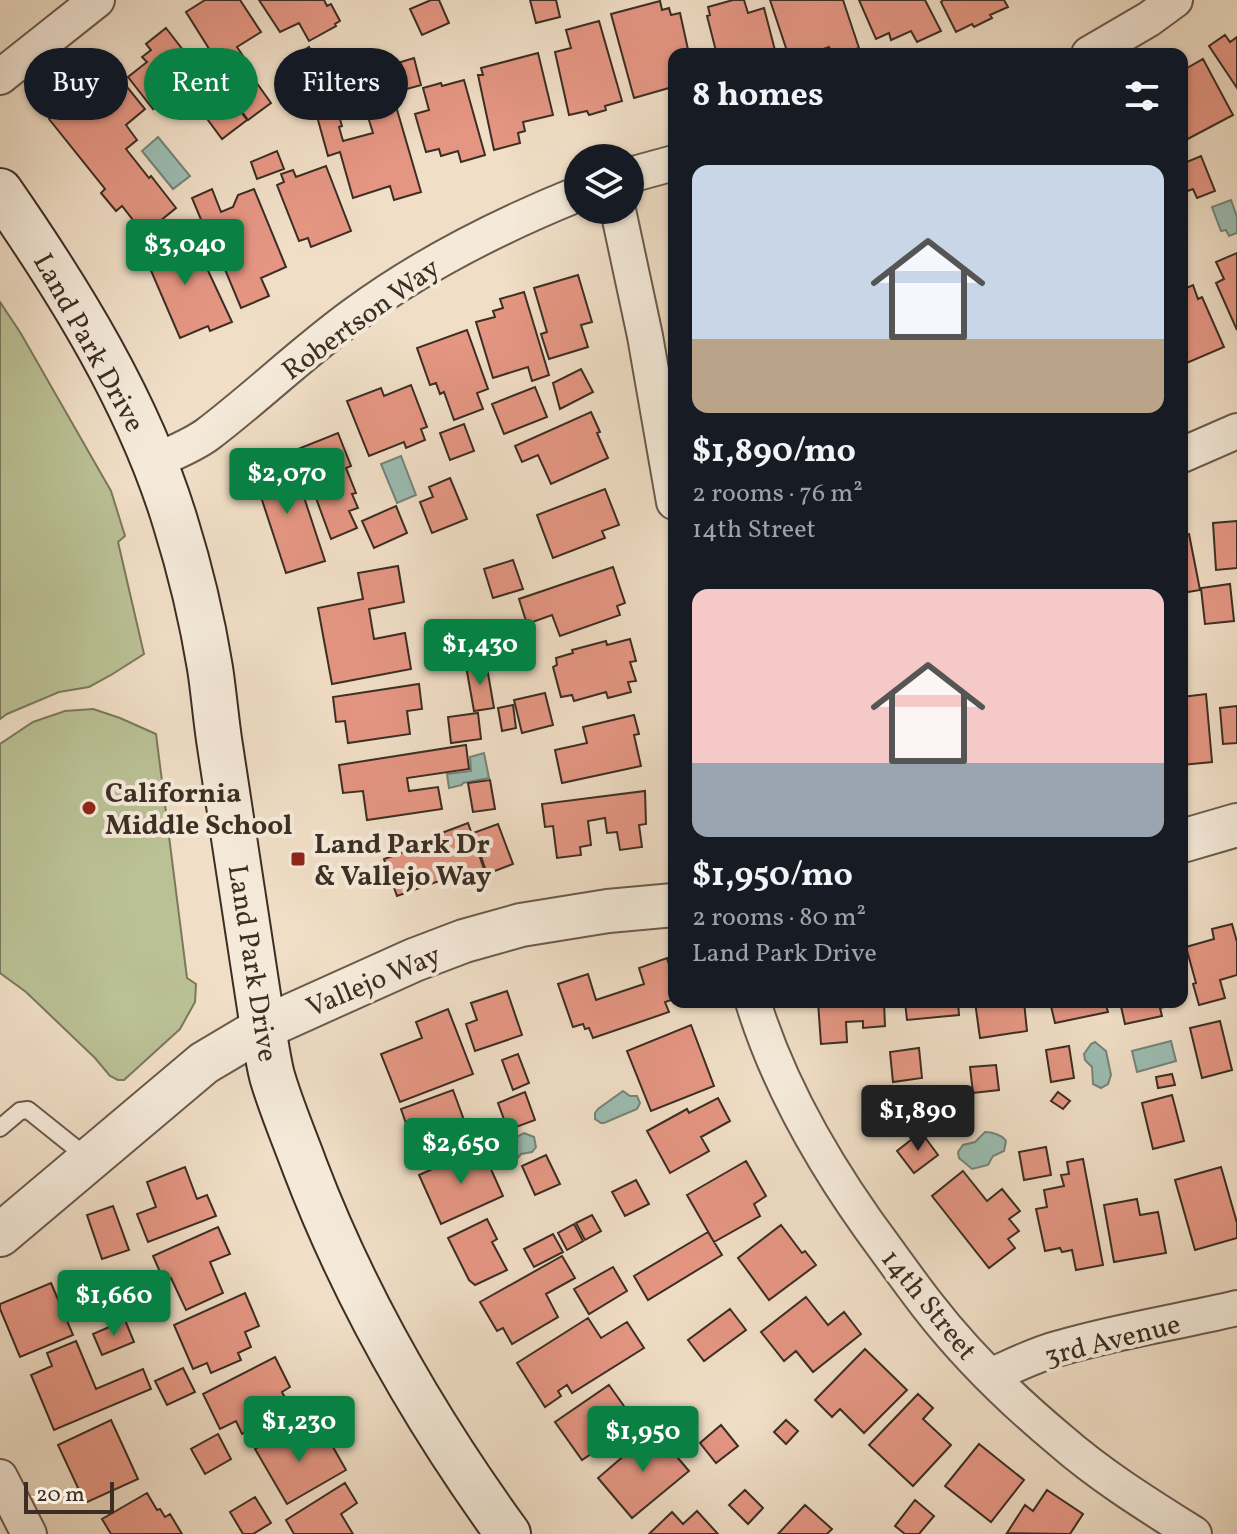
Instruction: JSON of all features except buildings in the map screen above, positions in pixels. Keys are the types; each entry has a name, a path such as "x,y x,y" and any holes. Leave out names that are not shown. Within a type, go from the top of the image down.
{"main road":[{"name":"Land Park Drive","path":"0,191 78,310 117,382 154,462 175,520 191,576 206,650 272,1075 295,1140 323,1214 371,1316 464,1473 508,1534"}],"street":[{"path":"0,77 97,0"},
{"path":"1099,48 1175,0"},
{"path":"644,171 668,165"},
{"name":"Robertson Way","path":"154,462 207,434 355,314 418,272 467,243 564,200"},
{"path":"621,224 668,468"},
{"path":"1188,452 1237,431"},
{"path":"1188,839 1237,825"},
{"name":"Vallejo Way","path":"0,1235 204,1063 263,1028 414,960 464,941 521,925 608,911 668,906"},
{"name":"14th Street","path":"755,1008 764,1038 833,1175 929,1308 990,1376 1060,1440 1121,1488 1194,1534"},
{"name":"3rd Avenue","path":"990,1376 1057,1348 1237,1308"},
{"path":"0,1477 29,1534"}],"lane":[{"path":"0,1128 20,1111 28,1110 89,1159"}],"green space":[{"path":"0,302 111,491 125,536 118,542 144,654 89,687 59,692 0,719"},
{"path":"93,709 156,734 187,978 196,984 195,1002 180,1029 124,1080 110,1076 26,992 0,973 0,744 33,722 65,711"}],"water":[{"path":"158,137 190,176 173,189 142,151"},
{"path":"1231,200 1237,217 1237,233 1229,236 1226,230 1221,231 1212,207"},
{"path":"401,456 416,495 397,503 381,464"},
{"path":"484,753 489,778 449,788 447,774 471,771 470,757"},
{"path":"1171,1041 1176,1061 1137,1072 1132,1051"},
{"path":"1095,1042 1106,1051 1111,1075 1108,1084 1101,1088 1093,1084 1092,1067 1084,1054"},
{"path":"623,1091 637,1096 640,1103 637,1109 604,1123 595,1119 598,1109"},
{"path":"985,1132 997,1134 1006,1141 1004,1151 993,1156 988,1165 972,1169 959,1158 958,1152 963,1145 975,1142"},
{"path":"524,1133 534,1137 536,1147 532,1152 521,1154 510,1167 503,1168 494,1159 494,1152"}],"place":[{"name":"California Middle School","path":"89,808"},
{"name":"Land Park Dr & Vallejo Way","path":"298,859"}]}
